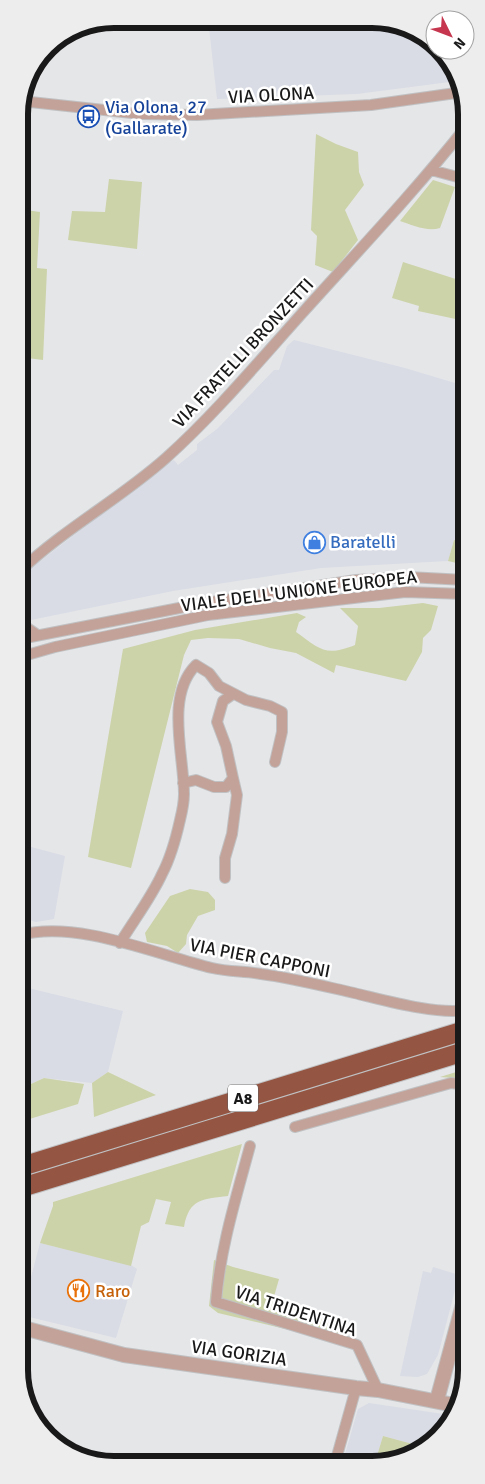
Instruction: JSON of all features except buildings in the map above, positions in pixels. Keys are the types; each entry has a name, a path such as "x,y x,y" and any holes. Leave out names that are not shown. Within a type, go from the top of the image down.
{"highway":[{"name":"A8","path":"28,1165 457,1033"},
{"name":"A8","path":"28,1186 457,1054"}],"street":[{"name":"VIA OLONA","path":"29,102 131,113 197,115 371,105 455,93"},
{"name":"VIA FRATELLI BRONZETTI","path":"28,564 185,441 431,170 458,136"},
{"path":"431,170 458,177"},
{"name":"VIALE DELL'UNIONE EUROPEA","path":"28,636 205,603 356,580 408,577 458,580"},
{"name":"VIALE DELL'UNIONE EUROPEA","path":"28,655 55,647 208,615 406,592 458,594"},
{"path":"28,628 36,634"},
{"path":"120,942 162,875 170,856 180,819 184,794 178,719 182,688 189,672 196,665 209,673 219,686 233,694 282,712 282,732 275,762"},
{"path":"225,878 225,858 232,834 237,795 226,746 217,722 223,701 233,694"},
{"path":"183,783 196,780 214,787 226,787 233,778"},
{"name":"VIA PIER CAPPONI","path":"28,934 53,932 79,933 120,942 234,973 259,973 438,1010 457,1010"},
{"path":"295,1128 451,1083 457,1084"},
{"name":"VIA TRIDENTINA","path":"250,1146 223,1247 216,1302 357,1345 378,1390"},
{"path":"437,1400 457,1326"},
{"name":"VIA GORIZIA","path":"28,1329 124,1355 378,1390 451,1404"},
{"path":"337,1456 356,1388"}],"shaded area":[{"path":"209,28 388,29 399,32 424,45 425,60 439,60 451,82 357,94 217,99"},
{"path":"294,340 405,368 458,384 458,541 454,540 448,561 321,568 173,591 31,620 28,617 28,571 159,469 174,460 178,465 197,450 197,444 217,429 274,370 279,370 287,346"},
{"path":"28,846 65,856 54,919 36,922 28,920"},
{"path":"28,988 123,1011 108,1072 92,1083 44,1078 28,1085"},
{"path":"40,1243 131,1265 137,1269 116,1338 28,1317 28,1288"},
{"path":"433,1267 457,1274 457,1282 438,1355 427,1374 418,1377 400,1376 423,1271 431,1273"},
{"path":"369,1403 446,1414 428,1435 415,1445 383,1436 377,1456 357,1456 345,1454 358,1409"}],"green space":[{"path":"316,134 358,152 359,172 364,185 345,210 358,240 333,272 315,265 317,236 311,230"},
{"path":"109,179 142,182 137,249 68,240 72,211 105,212"},
{"path":"433,180 455,187 440,228 425,229 400,221"},
{"path":"28,210 40,212 37,268 47,269 43,360 28,358"},
{"path":"403,262 458,280 458,319 418,311 419,306 392,298"},
{"path":"454,540 458,541 458,563 448,561"},
{"path":"423,603 438,606 431,630 423,638 422,652 406,681 336,665 334,673 296,653 239,639 208,638 191,640 184,655 131,868 88,857 123,649 195,630 297,613 306,617 299,622 296,632 317,647 329,651 345,649 355,645 358,626 340,608 379,608"},
{"path":"190,889 208,892 215,900 215,910 198,916 187,935 186,944 178,953 167,946 147,942 145,933 170,896"},
{"path":"108,1072 156,1095 94,1117 92,1083"},
{"path":"457,1072 457,1078 440,1077"},
{"path":"44,1078 84,1084 78,1104 28,1120 28,1085"},
{"path":"242,1144 228,1196 205,1199 194,1205 186,1217 184,1227 165,1224 171,1202 156,1199 149,1222 141,1226 131,1266 40,1243 53,1202"},
{"path":"214,1260 279,1279 273,1300 310,1313 346,1331 335,1341 218,1313 209,1306"},
{"path":"383,1436 415,1445 388,1455 377,1456"}],"place":[{"name":"Via Olona, 27 (Gallarate)","path":"89,117"},
{"name":"Baratelli","path":"314,542"},
{"name":"Raro","path":"79,1291"}]}
